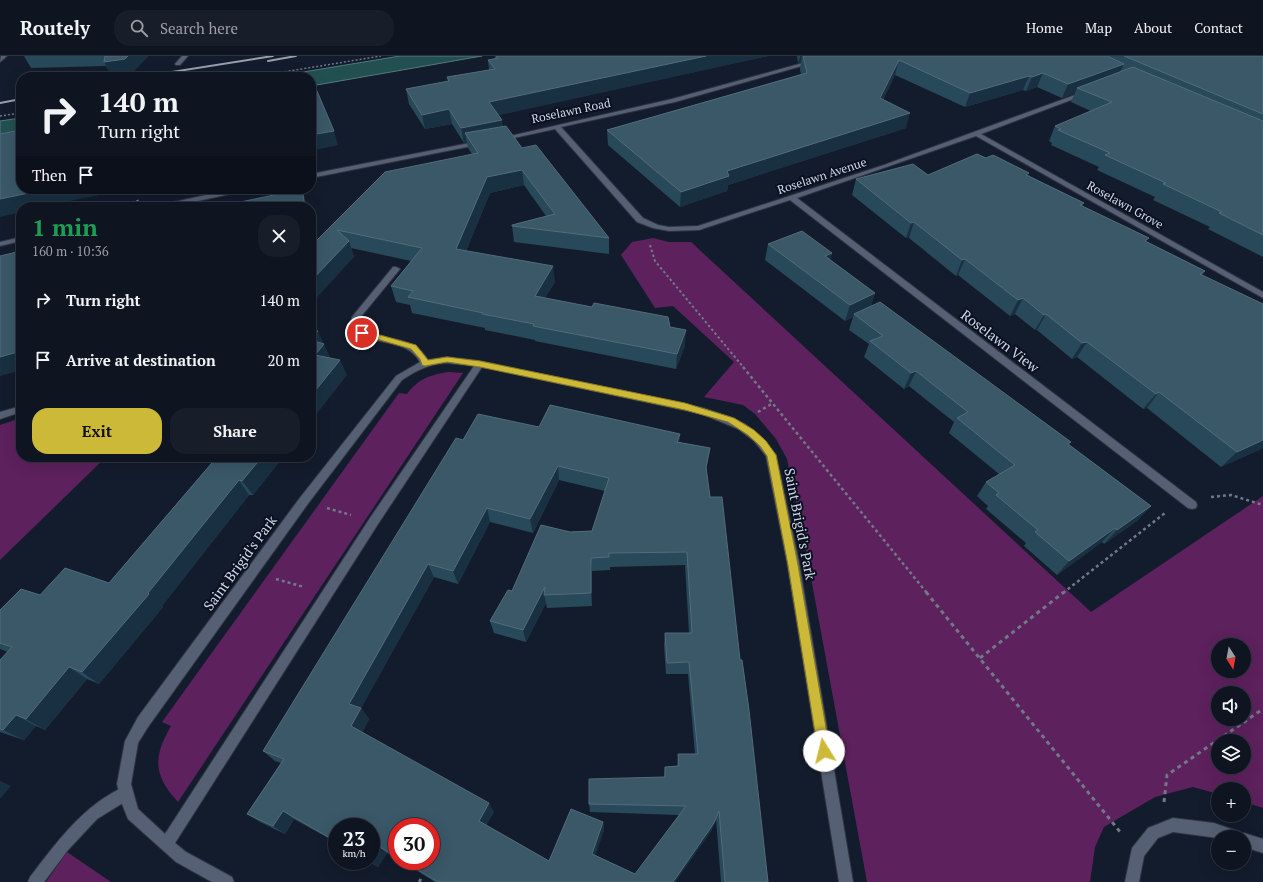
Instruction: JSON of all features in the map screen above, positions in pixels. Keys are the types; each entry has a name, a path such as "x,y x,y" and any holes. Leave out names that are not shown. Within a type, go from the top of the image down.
{"street":[{"path":"0,60 4,56"},
{"path":"178,64 185,56"},
{"name":"Roselawn Road","path":"496,139 556,127 717,90 834,56"},
{"name":"Roselawn Avenue","path":"556,127 640,220 659,229 670,230 699,228 976,134 1091,91"},
{"name":"Roselawn Grove","path":"976,134 1263,295"},
{"path":"316,175 489,141"},
{"path":"183,202 221,194"},
{"name":"Roselawn View","path":"791,197 1192,505"},
{"path":"0,244 16,240"},
{"path":"396,269 355,319 354,326 357,330 368,335 414,347 425,363"},
{"name":"Saint Brigid's Park","path":"227,882 181,857 133,814 124,784 132,741 147,716 251,572 399,378 425,363 447,360 480,364 703,411 738,424 763,443 771,455 793,565 846,882"},
{"path":"166,845 374,521 480,364"},
{"path":"0,416 16,411"},
{"path":"35,882 63,844 92,814 126,793"},
{"path":"1132,882 1137,852 1153,833 1173,825 1214,830"},
{"path":"1251,842 1263,846"}],"path":[{"path":"283,72 381,56"},
{"path":"0,116 16,114"},
{"path":"640,220 655,261 773,403 1137,852"},
{"path":"755,414 773,403"},
{"path":"980,658 1162,514 1219,495 1231,494 1263,505"},
{"path":"303,502 374,521"},
{"path":"251,572 328,593"},
{"path":"1173,825 1164,800 1167,775 1263,709"}],"shaded area":[{"path":"400,56 482,56 316,85 316,72 303,72"},
{"path":"16,119 16,133 0,136 0,121"},
{"path":"653,238 669,242 691,242 1091,612 1263,496 1263,808 1251,804 1251,782 1211,782 1211,792 1193,787 1155,797 1104,827 1095,847 1090,882 867,882 807,556 787,459 776,439 755,414 743,405 704,397 734,362 673,306 655,308 621,255 632,242"},
{"path":"448,372 463,373 178,802 164,783 158,766 161,747 171,726 162,722 399,393 407,394 425,378"},
{"path":"16,420 16,462 101,462 0,560 0,425"},
{"path":"67,852 111,882 46,882"}],"building":[{"path":"105,56 128,56 125,59 104,62"},
{"path":"496,56 706,56 489,102 502,120 461,128 449,109 422,115 406,89 449,81 447,77 495,69 488,60 498,58"},
{"path":"803,56 1107,56 1124,64 1068,84 1043,73 970,93 899,60 880,98 910,113 727,171 729,176 681,192 607,130 807,73"},
{"path":"1124,56 1263,56 1263,114"},
{"path":"1133,67 1263,121 1263,235 1219,213 1222,212 1163,184 1166,183 1105,155 1110,153 1058,130 1061,129 1055,126 1112,102 1077,88"},
{"path":"316,89 334,131 316,134"},
{"path":"506,126 522,148 536,145 609,238 512,226 555,214 522,170 487,177 456,249 553,266 535,296 592,307 594,303 668,317 670,327 686,330 677,354 533,326 534,324 408,297 413,291 391,286 422,248 337,230 349,241 316,276 316,241 385,172 478,153 465,133"},
{"path":"16,131 16,194 24,194 0,199 0,134"},
{"path":"977,154 986,158 993,155 1029,173 1026,175 1084,203 1080,205 1149,238 1145,241 1205,271 1200,274 1263,304 1263,440 1237,452 1159,392 1156,394 1087,342 1082,343 1046,314 1044,315 1023,298 1018,300 965,259 962,260 914,222 911,223 856,179 913,164 928,175"},
{"path":"278,194 303,194 304,202 241,202"},
{"path":"802,231 832,253 825,256 875,293 850,305 768,244"},
{"path":"16,252 16,352 0,357 0,256"},
{"path":"880,302 1071,442 1068,444 1151,506 1117,530 1115,528 1069,561 1035,532 1038,530 996,495 999,493 986,482 1015,465 957,418 968,412 916,371 911,373 870,341 883,336 854,314"},
{"path":"316,342 324,344 316,354"},
{"path":"316,355 340,360 316,390"},
{"path":"550,405 680,434 677,442 710,448 706,467 710,497 722,497 740,660 742,660 749,710 768,882 725,882 719,811 714,823 673,882 438,882 418,870 440,870 440,818 388,818 388,852 380,847 380,818 328,818 328,837 283,811 273,826 247,814 284,759 263,751 456,438 463,440 478,414 539,427","holes":["558,466 609,478 592,531 570,532 541,525 512,591 508,590 490,621 523,630 545,587 544,595 591,593 591,558 609,557 609,553 687,552 692,633 665,633 667,663 689,662 698,754 678,754 679,766 665,767 665,777 589,779 589,804 686,806 635,874 592,854 603,822 571,809 549,861 479,821 489,803 351,726 361,708 349,704 428,564 453,571 487,508 530,519"]},
{"path":"213,462 258,462 242,481 239,480 148,593 149,594 82,672 69,667 26,719 16,715 3,730 0,729 0,660 12,647 0,643 0,610 21,589 40,595 65,568 109,583"}],"railway":[{"path":"172,72 273,56"},
{"path":"268,61 296,56"},
{"path":"0,103 16,100"}],"route":[{"path":"362,333 397,341 414,347 425,363 436,360 447,360 480,364 685,406 731,420 763,443 771,455 782,508 824,751"}]}
